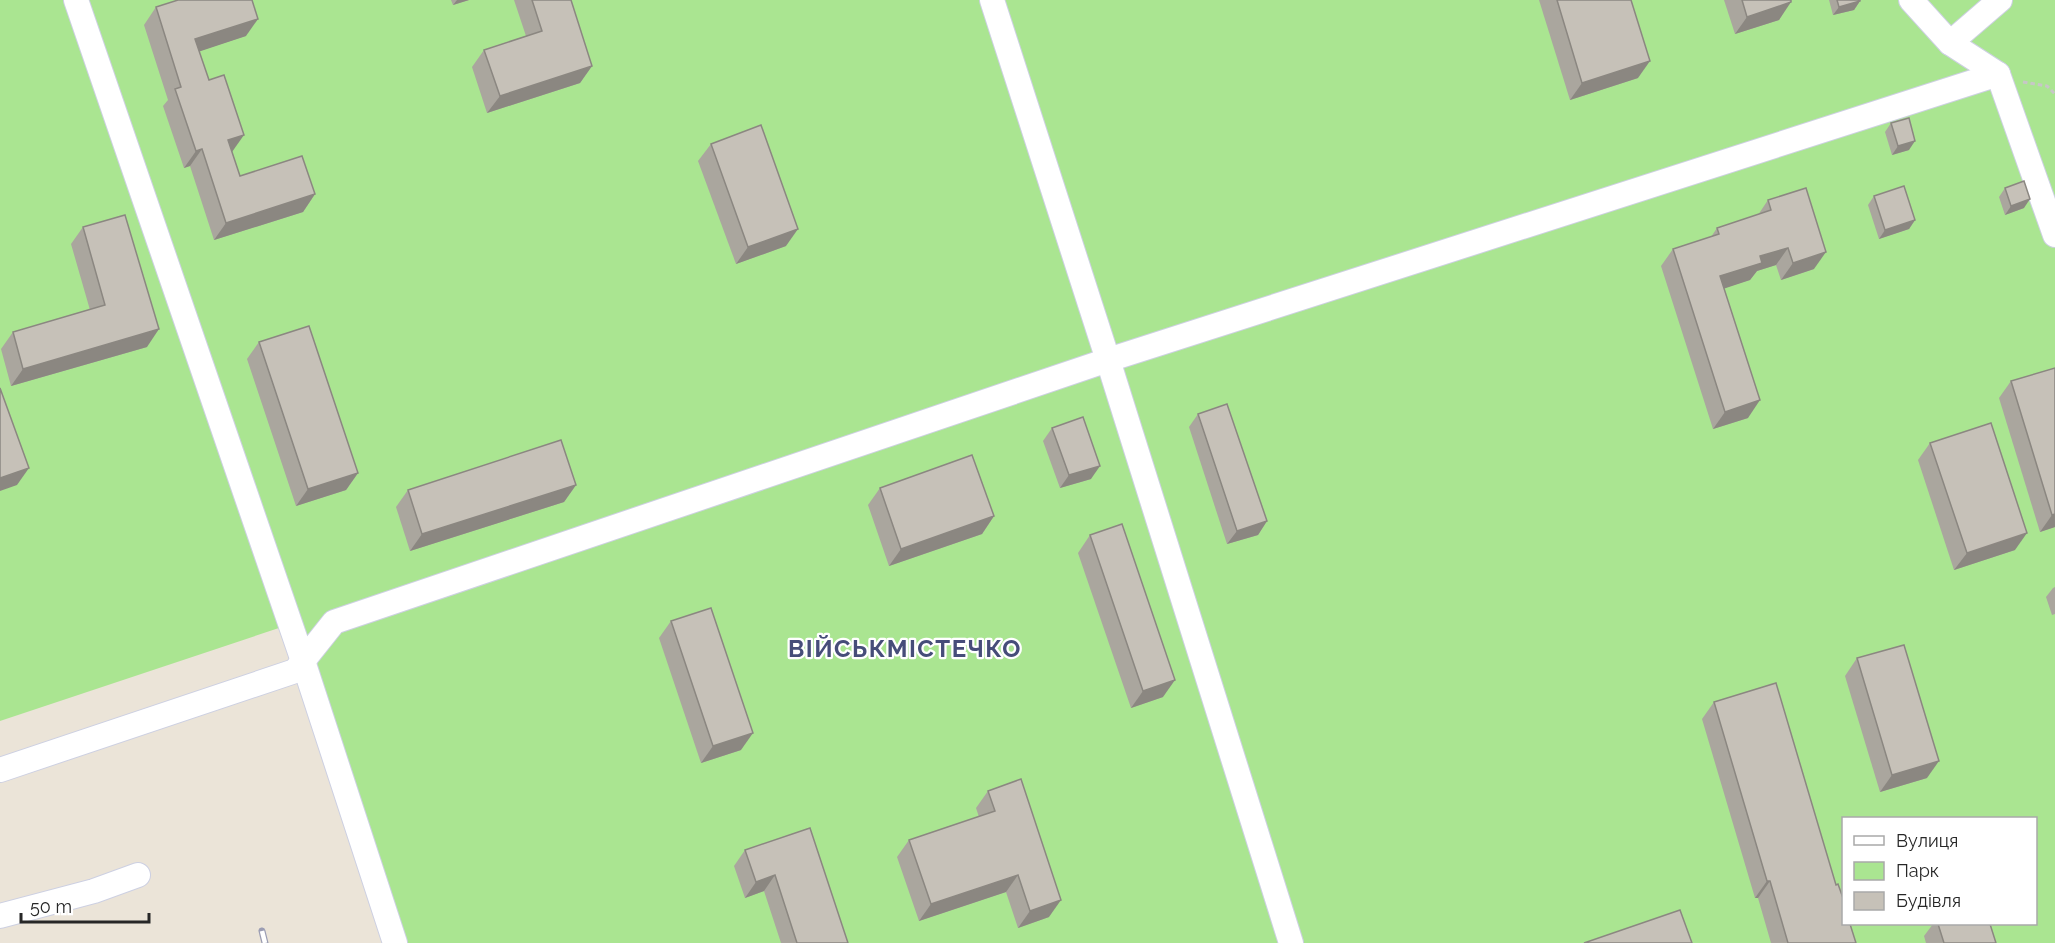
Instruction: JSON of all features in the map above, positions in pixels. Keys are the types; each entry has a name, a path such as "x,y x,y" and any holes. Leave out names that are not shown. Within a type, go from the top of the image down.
{"street":[{"path":"76,0 303,661 395,943"},
{"path":"992,0 1291,943"},
{"path":"1911,0 1950,43 1998,74 2055,235"},
{"path":"1950,43 2000,0"},
{"path":"0,770 295,671 334,622 1108,360 1998,74"},
{"path":"0,916 94,891 138,875"}],"path":[{"path":"1998,74 2048,86 2055,94"}],"green space":[{"path":"0,0 2055,0 2055,943 407,943 297,622 0,721"}],"building":[{"path":"178,0 252,0 258,19 195,39 209,80 224,75 244,135 228,140 240,176 302,156 315,194 226,223 202,149 196,151 175,89 181,87 156,7"},
{"path":"532,0 571,0 592,66 500,96 484,50 542,31"},
{"path":"1557,0 1631,0 1650,61 1582,83"},
{"path":"1742,0 1791,0 1791,2 1747,17"},
{"path":"1837,0 1860,0 1860,1 1839,7"},
{"path":"1909,118 1915,141 1898,146 1891,123"},
{"path":"761,125 798,229 748,247 711,144"},
{"path":"2024,181 2030,199 2011,206 2005,188"},
{"path":"1904,186 1915,220 1885,230 1874,196"},
{"path":"1806,188 1826,252 1793,263 1788,248 1760,256 1762,263 1720,276 1760,400 1725,412 1673,249 1719,234 1717,228 1771,210 1768,200"},
{"path":"125,215 159,329 23,369 13,332 105,305 83,227"},
{"path":"309,326 358,473 308,489 259,342"},
{"path":"2055,368 2055,514 2052,515 2011,381"},
{"path":"0,388 29,468 0,478"},
{"path":"1227,404 1267,521 1237,531 1198,414"},
{"path":"1083,417 1100,466 1069,475 1052,428"},
{"path":"1991,423 2027,533 1967,553 1930,443"},
{"path":"561,440 576,485 422,534 408,490"},
{"path":"972,455 994,516 901,549 880,488"},
{"path":"1122,524 1175,680 1143,691 1090,535"},
{"path":"711,608 753,733 713,746 671,621"},
{"path":"1904,645 1939,761 1892,775 1857,658"},
{"path":"1776,683 1836,885 1838,884 1842,895 1842,925 1850,925 1856,943 1788,943 1770,881 1767,881 1714,702"},
{"path":"1021,779 1061,900 1030,911 1018,875 931,904 909,840 995,811 988,791"},
{"path":"810,828 848,943 797,943 775,875 756,882 745,850"},
{"path":"1680,910 1692,943 1584,943"},
{"path":"1938,925 1990,925 1996,943 1944,943"}],"railway":[{"path":"262,931 265,943"}],"district":[{"name":"ВІЙСЬКМІСТЕЧКО","path":"905,648"}]}
